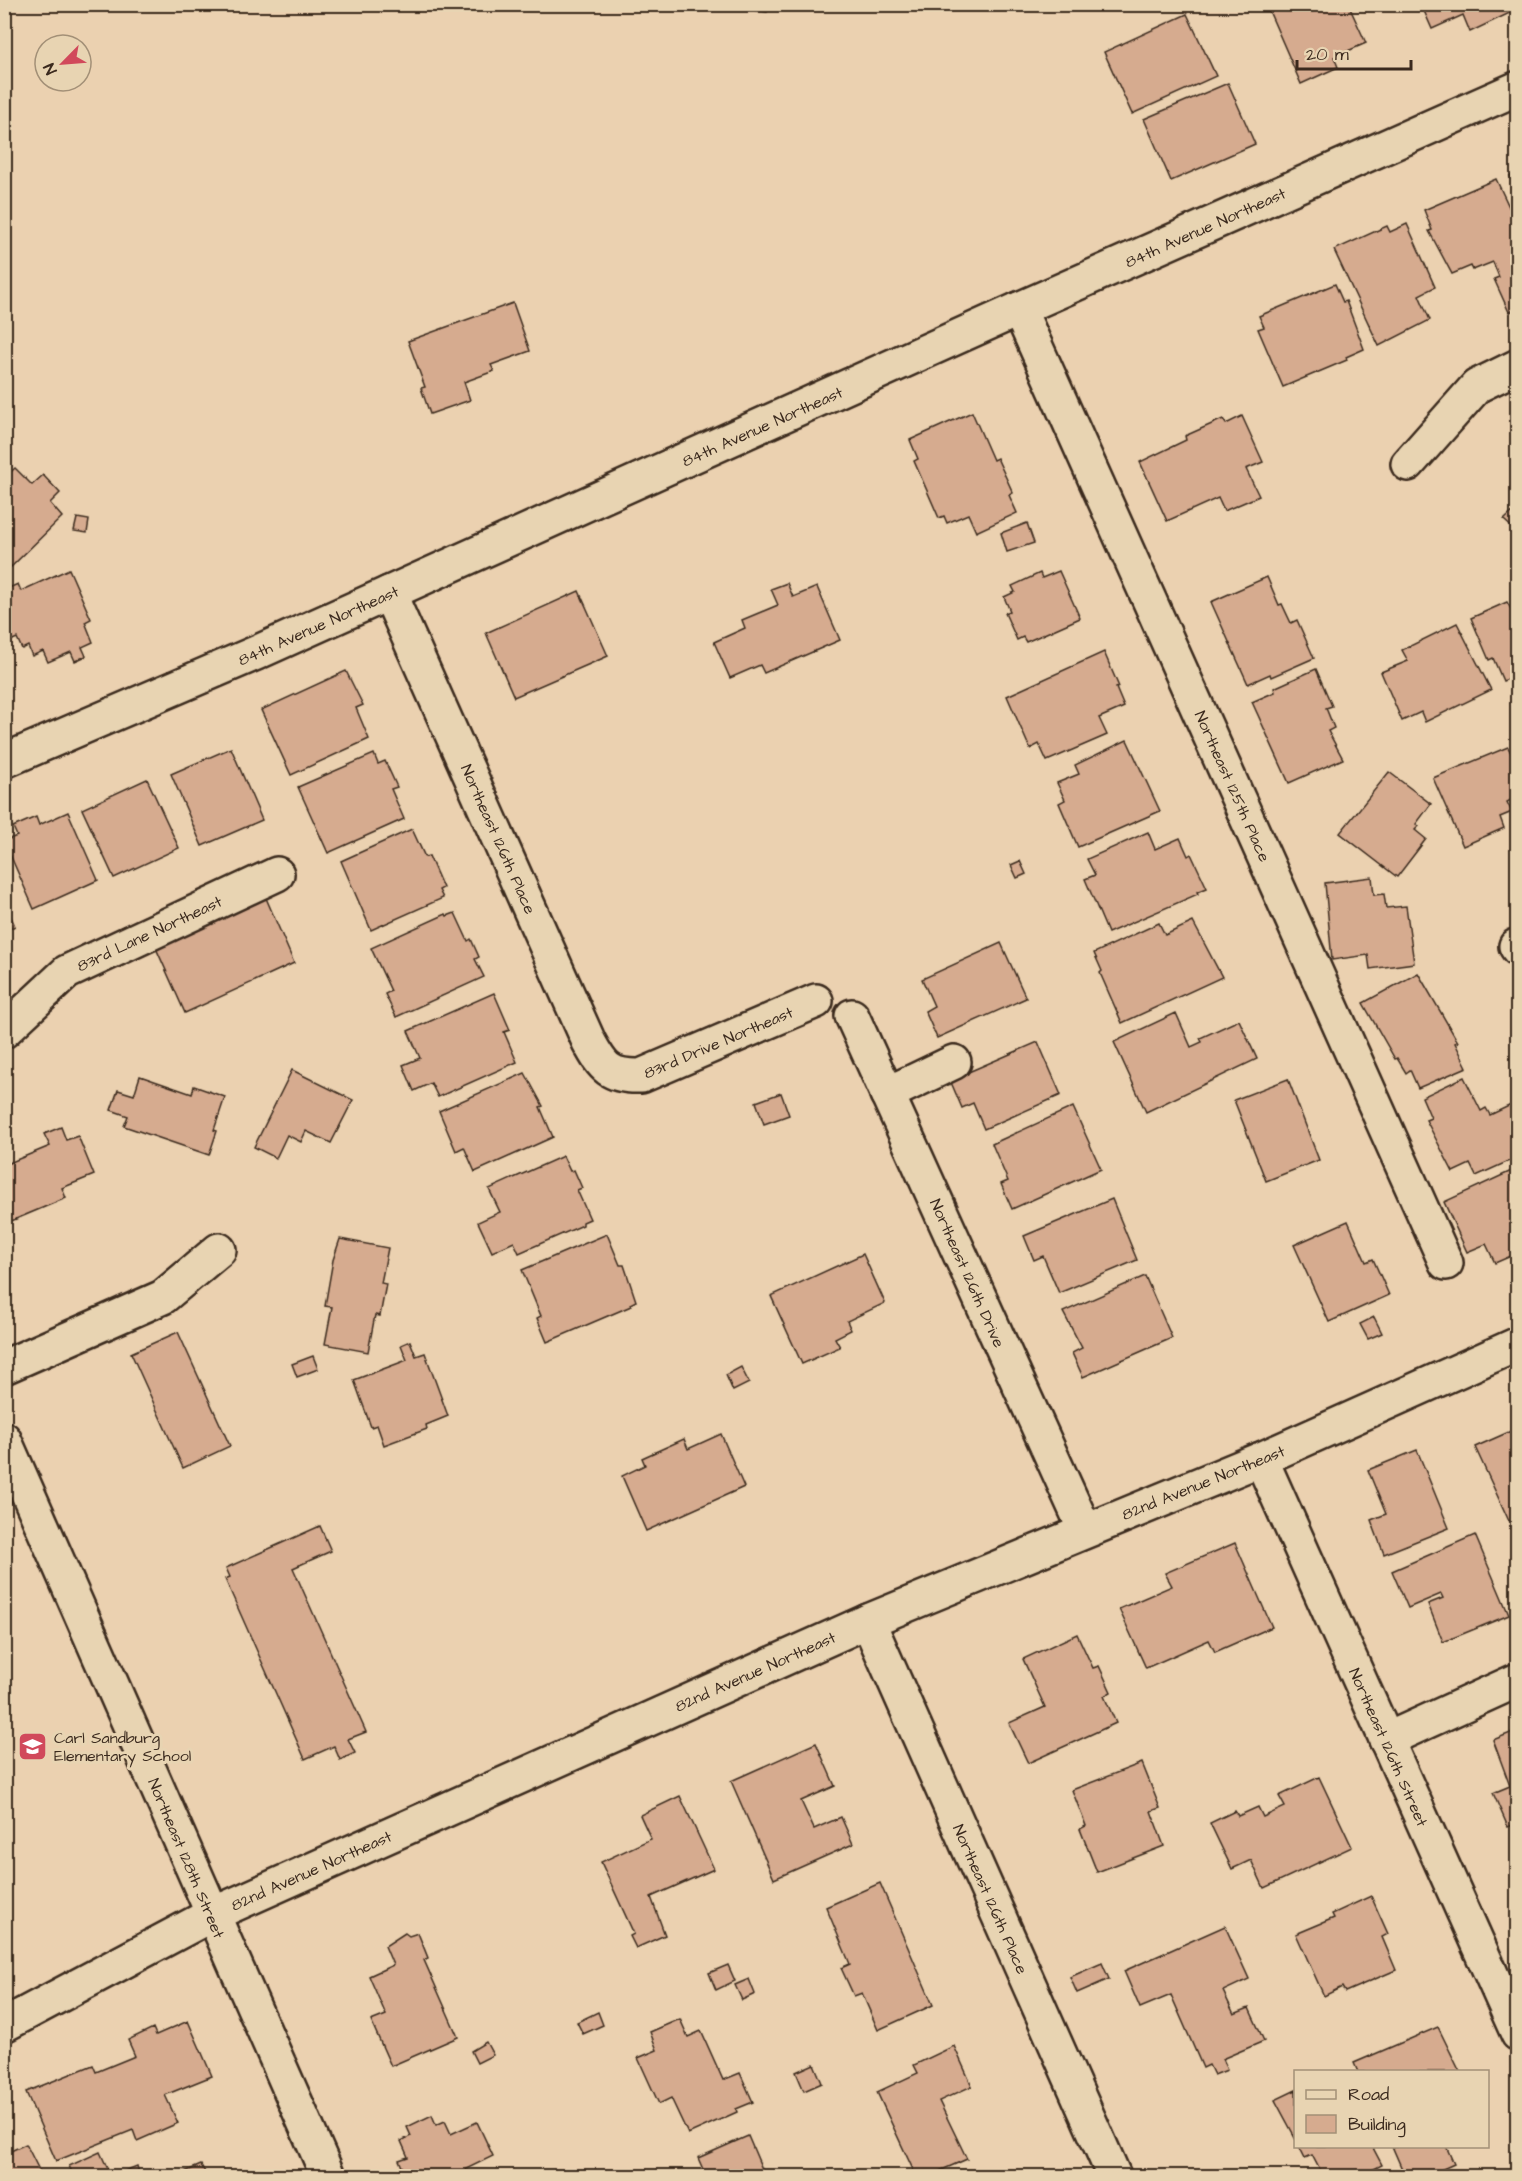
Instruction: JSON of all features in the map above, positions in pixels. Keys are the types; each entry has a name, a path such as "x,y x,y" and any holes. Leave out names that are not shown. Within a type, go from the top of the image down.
{"street":[{"name":"84th Avenue Northeast","path":"4,761 245,658 1019,309 1518,88"},
{"name":"Northeast 125th Place","path":"1019,309 1446,1263"},
{"path":"1408,465 1477,386 1518,366"},
{"name":"Northeast 126th Place","path":"389,593 589,1042 601,1063 620,1076"},
{"name":"83rd Lane Northeast","path":"4,1031 66,972 277,874"},
{"name":"83rd Drive Northeast","path":"620,1076 641,1076 662,1068 816,1000"},
{"name":"Northeast 126th Drive","path":"852,1016 1085,1530"},
{"path":"887,1094 954,1062"},
{"path":"4,1367 163,1297 219,1250"},
{"name":"82nd Avenue Northeast","path":"4,2025 211,1915 868,1621 1261,1459 1518,1344"},
{"name":"Northeast 128th Street","path":"4,1439 89,1627 211,1915 328,2176"},
{"name":"Northeast 126th Street","path":"1261,1459 1518,2034"},
{"name":"Northeast 126th Place","path":"868,1621 1113,2176"},
{"path":"1386,1740 1518,1680"}],"building":[{"path":"711,4 773,4 767,12"},
{"path":"1266,4 1348,4 1366,43 1334,57 1338,67 1301,84"},
{"path":"1421,4 1518,4 1518,9 1470,32 1463,15 1432,29"},
{"path":"1187,14 1216,76 1132,114 1104,52"},
{"path":"1228,83 1255,144 1171,181 1144,119"},
{"path":"1518,173 1518,193 1510,176"},
{"path":"1496,179 1518,226 1518,309 1509,312 1494,279 1499,277 1493,262 1473,270 1471,266 1452,274 1429,231 1432,230 1424,210"},
{"path":"1407,224 1435,287 1419,295 1430,320 1379,346 1334,250 1387,226 1390,232"},
{"path":"1335,284 1343,302 1346,301 1364,349 1346,357 1347,360 1283,387 1258,329 1264,327 1259,316"},
{"path":"513,303 530,351 491,365 494,371 464,382 470,400 430,414 421,388 425,387 408,341"},
{"path":"972,412 993,460 997,458 1013,493 1009,495 1017,513 976,532 968,514 947,523 944,516 939,518 914,461 918,459 910,440"},
{"path":"1242,416 1263,462 1246,469 1259,496 1224,511 1218,498 1167,521 1140,462 1186,440 1185,436 1223,419 1226,424"},
{"path":"15,468 32,485 43,475 60,493 50,503 62,517 11,567 8,563 4,565 4,478"},
{"path":"1518,507 1518,533 1504,520"},
{"path":"77,518 89,520 87,533 74,531"},
{"path":"1027,523 1034,543 1007,552 1001,533"},
{"path":"69,569 91,619 85,622 93,642 82,647 86,656 75,661 71,652 48,662 43,651 32,656 28,646 22,649 17,638 4,644 4,590 18,584 21,591"},
{"path":"1059,571 1080,618 1026,642 1023,637 1017,640 1005,613 1010,611 1004,597 1015,592 1012,586 1040,573 1042,578"},
{"path":"1267,577 1279,605 1282,604 1291,623 1297,620 1314,658 1271,677 1270,674 1248,684 1211,602"},
{"path":"787,583 793,597 817,587 840,640 764,673 760,665 730,678 714,642 745,628 742,620 778,605 771,589"},
{"path":"579,591 608,656 514,697 486,633"},
{"path":"1507,602 1511,609 1518,606 1518,675 1503,681 1493,658 1489,660 1471,618"},
{"path":"1457,623 1491,690 1425,722 1421,712 1402,721 1381,672 1408,661 1402,650"},
{"path":"1104,652 1119,687 1116,688 1124,707 1099,718 1107,735 1047,761 1039,744 1030,749 1007,696"},
{"path":"1316,669 1332,706 1326,708 1334,728 1328,731 1343,759 1289,783 1252,702 1275,692 1274,688"},
{"path":"346,671 363,705 356,708 369,739 291,775 261,710"},
{"path":"1127,740 1160,811 1078,847 1059,803 1065,800 1057,783 1079,774 1075,765"},
{"path":"1508,747 1518,767 1518,796 1507,802 1512,812 1500,817 1504,828 1463,846 1433,778"},
{"path":"231,748 262,820 202,846 171,774"},
{"path":"374,754 378,764 385,761 397,787 391,789 404,819 328,853 298,787"},
{"path":"1389,772 1431,804 1416,824 1419,826 1415,830 1426,839 1397,877 1340,833"},
{"path":"147,779 179,848 114,878 82,809"},
{"path":"68,812 98,880 34,909 4,841 17,836 13,827 36,817 39,825"},
{"path":"412,829 425,857 429,856 443,888 439,890 443,898 371,930 341,861"},
{"path":"1148,832 1155,849 1180,838 1188,856 1191,854 1207,888 1108,933 1085,879 1095,875 1087,859"},
{"path":"1020,861 1026,874 1017,878 1011,865"},
{"path":"1372,877 1374,895 1384,894 1386,908 1406,906 1414,963 1370,969 1368,955 1332,960 1325,883"},
{"path":"266,898 294,963 185,1013 156,948"},
{"path":"4,901 15,926 4,931"},
{"path":"455,913 468,941 471,939 479,957 475,959 484,977 396,1017 385,994 391,991 371,948 446,914 447,916"},
{"path":"1193,922 1222,977 1122,1023 1100,973 1102,971 1094,953 1159,923 1165,935"},
{"path":"1001,943 1026,998 937,1038 925,1011 934,1006 922,979"},
{"path":"1418,973 1458,1042 1455,1043 1467,1067 1418,1088 1410,1070 1406,1073 1397,1058 1395,1059 1363,1003"},
{"path":"494,993 510,1030 504,1032 517,1062 438,1097 431,1083 414,1091 403,1065 420,1058 408,1031"},
{"path":"1176,1013 1191,1047 1202,1042 1200,1038 1239,1020 1257,1059 1146,1112 1114,1042"},
{"path":"1038,1042 1061,1095 984,1129 973,1103 962,1108 950,1080"},
{"path":"292,1070 353,1100 331,1143 306,1131 301,1142 287,1135 276,1158 254,1147"},
{"path":"525,1073 543,1106 540,1107 553,1137 475,1172 464,1147 456,1151 439,1111"},
{"path":"140,1076 192,1094 194,1086 225,1097 214,1130 217,1131 209,1155 124,1126 128,1116 111,1110 118,1090 134,1095"},
{"path":"1464,1077 1481,1111 1486,1108 1490,1115 1513,1104 1518,1114 1518,1157 1476,1176 1470,1164 1453,1172 1426,1120 1431,1118 1422,1097"},
{"path":"1288,1079 1319,1160 1266,1181 1234,1100"},
{"path":"781,1093 789,1115 764,1124 756,1102"},
{"path":"1073,1107 1101,1169 1012,1209 1001,1184 1008,1181 992,1144"},
{"path":"61,1127 66,1140 78,1136 94,1175 62,1188 66,1198 4,1224 4,1165 50,1146 44,1134"},
{"path":"563,1156 570,1171 574,1170 582,1188 577,1190 590,1219 583,1222 583,1225 519,1253 514,1242 492,1252 478,1222 500,1212 489,1189"},
{"path":"1518,1168 1518,1253 1495,1263 1486,1244 1467,1252 1444,1202"},
{"path":"1112,1199 1137,1260 1059,1293 1043,1256 1034,1260 1024,1236"},
{"path":"1348,1221 1366,1262 1373,1259 1389,1295 1329,1322 1294,1245"},
{"path":"607,1234 620,1265 624,1265 636,1301 630,1304 631,1306 547,1342 537,1318 541,1316 522,1270"},
{"path":"340,1239 388,1248 381,1283 386,1284 380,1316 375,1315 368,1352 325,1344 332,1307 325,1306 333,1260"},
{"path":"863,1254 885,1303 847,1321 851,1330 835,1338 840,1347 802,1364 771,1296"},
{"path":"1145,1276 1172,1338 1083,1377 1072,1353 1082,1348 1063,1312"},
{"path":"1374,1317 1382,1333 1368,1339 1360,1324"},
{"path":"178,1332 230,1446 183,1468 131,1353"},
{"path":"410,1341 416,1356 425,1353 448,1416 426,1425 427,1429 384,1445 377,1425 371,1427 354,1380 407,1360 401,1345"},
{"path":"313,1356 318,1369 297,1377 292,1364"},
{"path":"741,1367 749,1383 733,1391 726,1375"},
{"path":"1518,1428 1518,1517 1509,1521 1475,1447"},
{"path":"721,1434 744,1487 646,1531 622,1476 645,1465 642,1458 684,1439 688,1449"},
{"path":"1417,1450 1449,1528 1384,1554 1371,1520 1386,1514 1368,1470"},
{"path":"320,1526 331,1551 293,1568 366,1732 348,1739 355,1753 340,1760 334,1746 305,1759 225,1579 230,1577 226,1568"},
{"path":"1475,1535 1509,1615 1443,1642 1428,1604 1443,1598 1441,1594 1408,1608 1392,1571"},
{"path":"1235,1543 1272,1627 1215,1652 1209,1640 1146,1668 1119,1609 1172,1586 1165,1573"},
{"path":"1077,1634 1093,1668 1099,1666 1111,1692 1104,1696 1116,1723 1028,1763 1009,1723 1045,1707 1023,1659"},
{"path":"1518,1730 1518,1823 1508,1827 1493,1793 1510,1786 1493,1740"},
{"path":"816,1743 835,1786 801,1801 814,1829 841,1817 853,1844 774,1879 731,1781"},
{"path":"1142,1763 1160,1808 1151,1811 1164,1846 1097,1872 1080,1829 1086,1826 1072,1790"},
{"path":"1319,1777 1352,1847 1264,1888 1251,1860 1232,1869 1210,1823 1235,1811 1238,1816 1258,1807 1263,1817 1285,1807 1279,1796"},
{"path":"680,1796 714,1869 651,1897 665,1935 636,1948 630,1936 634,1934 601,1862 651,1839 640,1815"},
{"path":"880,1883 933,2005 878,2030 862,1993 854,1996 841,1968 850,1964 826,1907"},
{"path":"1371,1896 1388,1934 1382,1937 1396,1970 1345,1992 1342,1987 1324,1996 1296,1934 1334,1918 1332,1914"},
{"path":"1225,1926 1249,1979 1223,1991 1234,2014 1249,2008 1264,2041 1222,2059 1227,2070 1214,2075 1209,2065 1203,2068 1171,1995 1140,2008 1124,1971"},
{"path":"405,1933 409,1936 418,1933 428,1958 424,1960 458,2037 391,2066 371,2021 386,2015 369,1976 393,1965 385,1946"},
{"path":"1102,1963 1109,1979 1077,1993 1070,1977"},
{"path":"728,1965 735,1981 716,1990 709,1973"},
{"path":"749,1979 755,1994 742,2000 735,1985"},
{"path":"598,2012 603,2025 583,2034 577,2022"},
{"path":"680,2019 688,2037 701,2031 723,2080 740,2073 753,2102 736,2109 737,2112 688,2134 671,2098 659,2104 638,2058 657,2050 650,2032"},
{"path":"188,2021 212,2076 165,2095 178,2123 137,2141 133,2130 56,2161 26,2092 93,2065 96,2072 135,2056 128,2040 153,2028 156,2035"},
{"path":"1438,2027 1459,2070 1357,2070 1354,2063"},
{"path":"486,2042 493,2055 477,2063 471,2051"},
{"path":"954,2046 972,2086 939,2101 967,2159 928,2176 916,2176 877,2092 918,2073 914,2065"},
{"path":"814,2064 822,2083 804,2091 796,2072"},
{"path":"1294,2091 1294,2135 1275,2100"},
{"path":"432,2115 436,2125 445,2121 451,2134 477,2122 493,2156 466,2169 469,2174 463,2176 406,2176 399,2160 408,2157 401,2141 411,2136 407,2127"},
{"path":"748,2136 765,2176 706,2176 698,2158"},
{"path":"26,2144 42,2176 4,2176 4,2154"},
{"path":"1300,2148 1373,2148 1382,2165 1360,2176 1323,2176 1312,2155 1305,2158"},
{"path":"1393,2148 1447,2148 1454,2164 1427,2176 1405,2176"},
{"path":"100,2152 111,2176 74,2176 69,2166"},
{"path":"201,2165 207,2176 175,2176"},
{"path":"137,2166 140,2176 112,2176"}],"place":[{"name":"Carl Sandburg Elementary School","path":"33,1746"}]}
